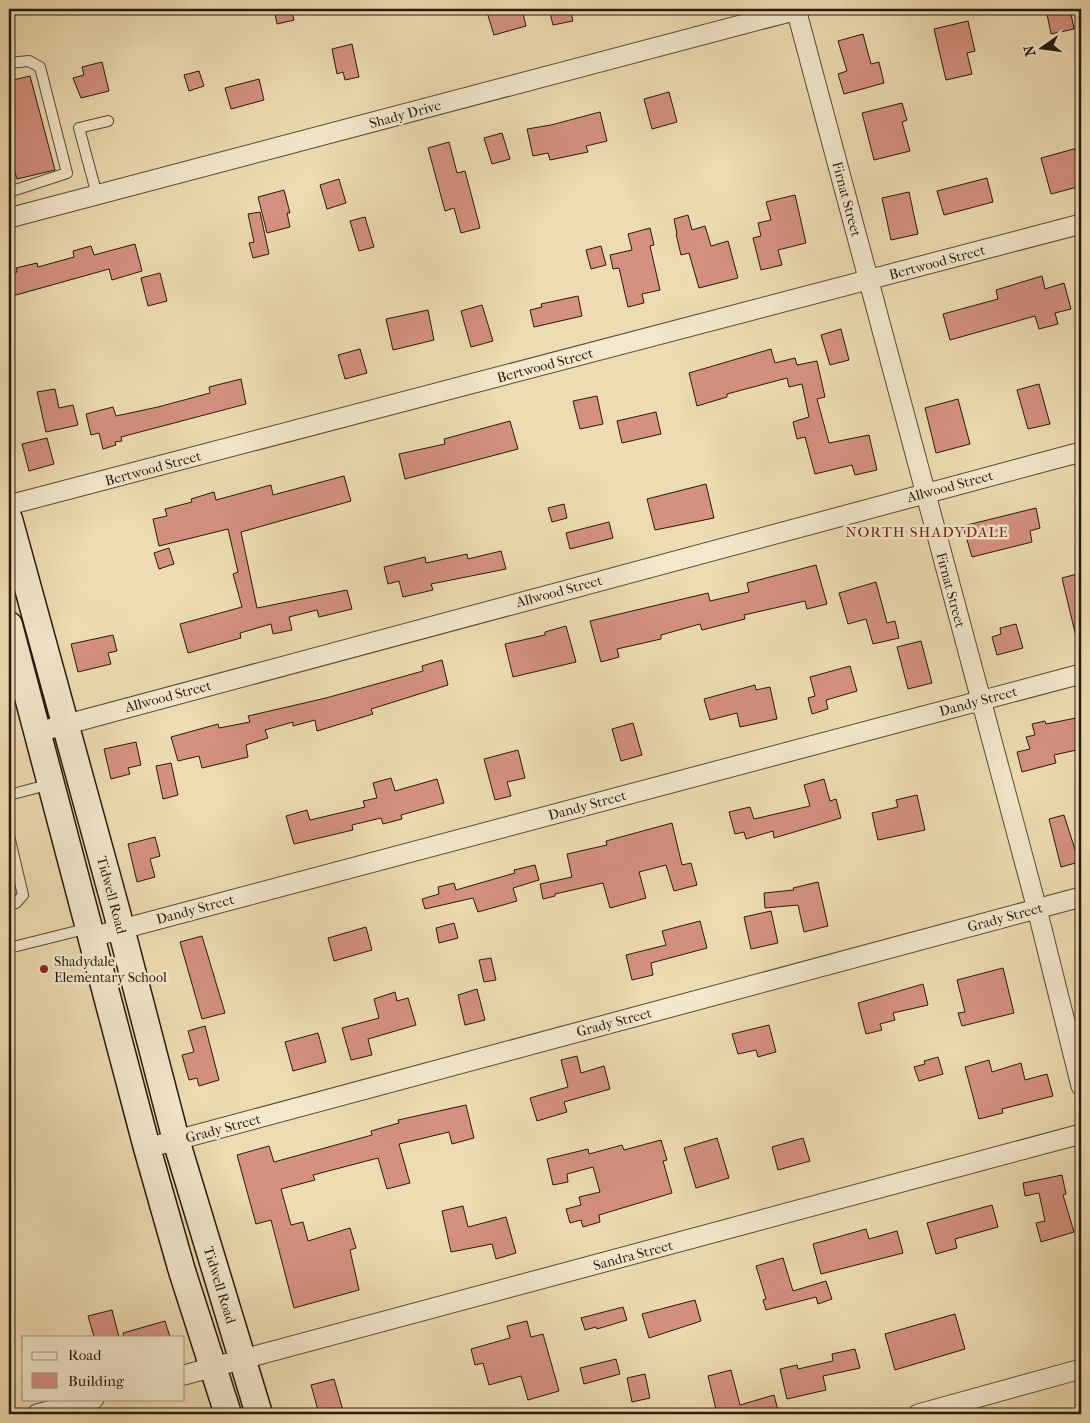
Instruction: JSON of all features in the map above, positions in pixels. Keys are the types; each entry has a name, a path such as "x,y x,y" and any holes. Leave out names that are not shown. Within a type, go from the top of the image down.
{"main road":[{"name":"Tidwell Road","path":"9,519 121,929 176,1140 259,1414"},
{"path":"9,624 147,1148 182,1271 228,1414"}],"street":[{"name":"Shady Drive","path":"9,218 798,9"},
{"name":"Firnat Street","path":"798,9 868,280 1037,908 1081,1086"},
{"name":"Bertwood Street","path":"9,506 1081,224"},
{"name":"Allwood Street","path":"38,732 1081,452"},
{"name":"Dandy Street","path":"91,932 121,929 1081,674"},
{"name":"Grady Street","path":"147,1148 1081,897"},
{"name":"Sandra Street","path":"185,1376 1081,1134"},
{"path":"918,1414 1081,1369"},
{"path":"38,1414 90,1400"}],"lane":[{"path":"9,63 29,61 40,67 67,173 9,192"},
{"path":"97,195 79,128 108,121"},
{"path":"9,795 52,784"},
{"path":"9,836 23,895 16,903 9,905"},
{"path":"9,948 91,932"}],"building":[{"path":"274,9 291,9 294,20 277,24"},
{"path":"486,9 522,9 526,26 494,35"},
{"path":"549,9 570,9 573,21 553,25"},
{"path":"1046,9 1070,9 1074,29 1051,34"},
{"path":"968,21 975,51 967,53 972,74 946,80 934,29"},
{"path":"863,34 871,64 879,62 884,83 844,94 838,74 847,71 838,41"},
{"path":"352,44 359,77 345,80 343,72 337,74 332,49"},
{"path":"102,62 109,91 81,98 73,78 84,75 82,67"},
{"path":"199,71 204,86 189,91 184,75"},
{"path":"30,76 55,170 17,179 9,153 9,81"},
{"path":"259,79 264,100 231,109 225,88"},
{"path":"669,92 677,122 652,129 644,99"},
{"path":"902,103 907,120 902,122 910,151 874,160 862,113"},
{"path":"600,112 607,141 586,146 588,152 550,160 548,153 533,156 527,129 551,125"},
{"path":"502,133 510,159 492,164 484,138"},
{"path":"449,142 457,173 465,171 480,228 461,233 454,208 445,211 428,148"},
{"path":"1081,147 1081,186 1051,194 1041,158"},
{"path":"987,178 993,202 944,215 937,191"},
{"path":"339,179 346,203 327,209 320,185"},
{"path":"284,190 290,213 287,213 290,227 267,233 258,197"},
{"path":"909,192 918,234 891,240 882,198"},
{"path":"795,195 806,243 778,250 782,265 761,270 753,238 761,236 758,223 771,220 766,202"},
{"path":"260,212 269,254 253,258 249,243 254,242 248,214"},
{"path":"688,215 692,230 705,226 711,246 728,241 738,278 699,288 689,253 681,255 676,234 674,219"},
{"path":"365,217 374,247 359,251 350,221"},
{"path":"650,228 654,245 650,246 660,290 642,294 644,303 628,307 619,268 613,269 610,255 632,250 628,234"},
{"path":"135,244 142,271 112,280 109,269 9,297 9,273 17,272 16,268 37,263 38,267 74,257 73,251 91,246 94,255"},
{"path":"601,246 606,265 591,269 586,250"},
{"path":"160,273 167,301 148,306 141,278"},
{"path":"1042,276 1045,289 1064,283 1071,309 1055,313 1058,324 1039,329 1035,316 950,340 943,314 998,299 996,290"},
{"path":"578,296 582,316 534,327 530,310 542,307 541,304"},
{"path":"482,305 493,341 471,347 461,311"},
{"path":"428,310 434,340 393,350 386,319"},
{"path":"841,329 849,360 830,365 821,335"},
{"path":"360,349 367,373 345,379 338,355"},
{"path":"771,349 775,363 795,358 797,365 817,361 825,397 817,399 829,443 869,435 877,470 855,475 852,465 815,474 805,437 797,439 793,422 809,417 802,384 789,387 787,378 727,394 727,397 697,406 689,373"},
{"path":"241,379 246,404 121,437 122,441 115,442 116,445 103,449 99,433 91,435 86,414 113,407 116,416 158,407 210,393 209,387"},
{"path":"1039,384 1050,424 1028,429 1017,390"},
{"path":"55,389 59,408 73,405 78,425 46,432 37,392"},
{"path":"597,396 603,424 580,429 573,401"},
{"path":"958,399 970,444 936,453 925,408"},
{"path":"656,412 661,434 622,443 617,421"},
{"path":"510,421 518,449 405,479 399,454 445,444 444,439"},
{"path":"47,438 54,464 29,471 22,444"},
{"path":"344,476 351,501 241,532 257,608 347,590 352,609 319,617 317,610 289,617 292,630 273,634 271,624 240,633 241,638 188,653 180,624 242,607 233,574 238,572 228,529 159,546 153,519 167,516 165,509 192,502 191,499 214,492 216,500 271,485 273,495"},
{"path":"706,484 714,518 655,530 647,499"},
{"path":"564,504 567,518 552,522 548,508"},
{"path":"1036,508 1040,528 1030,531 1032,542 972,557 963,526"},
{"path":"609,522 613,538 570,549 566,533"},
{"path":"169,548 174,564 159,569 154,553"},
{"path":"501,551 506,569 431,584 433,590 403,597 399,581 388,584 384,567 425,557 426,563 467,554 468,559"},
{"path":"816,565 827,604 807,609 805,601 744,615 745,619 702,630 700,624 661,635 661,639 617,649 619,657 601,662 590,621 708,593 710,601 749,592 747,583"},
{"path":"1081,573 1081,644 1078,645 1062,578"},
{"path":"876,582 887,623 895,621 899,638 873,644 866,619 848,624 839,593"},
{"path":"1016,624 1023,648 997,655 992,637 1001,634 1000,628"},
{"path":"566,626 576,662 513,677 505,644 545,635 545,632"},
{"path":"113,635 117,651 108,653 111,664 78,672 71,644"},
{"path":"921,641 932,683 908,689 897,647"},
{"path":"442,660 448,685 371,709 373,714 317,731 315,720 293,726 293,722 265,730 268,738 246,745 248,757 202,768 199,756 178,761 171,737 218,724 219,728 250,722 248,716 326,698 423,671 422,666"},
{"path":"850,666 857,691 826,700 828,709 812,714 808,698 815,696 810,677"},
{"path":"755,685 756,690 770,687 777,719 740,727 737,713 710,720 704,699"},
{"path":"1081,717 1081,749 1054,755 1056,763 1022,772 1017,752 1030,749 1026,737 1035,735 1032,724 1045,721 1046,724"},
{"path":"633,723 642,755 621,761 612,729"},
{"path":"136,742 141,765 128,768 130,774 111,779 104,749"},
{"path":"518,750 525,778 507,782 511,796 495,800 484,759"},
{"path":"171,763 178,795 163,799 156,766"},
{"path":"391,778 395,791 437,779 444,803 401,815 402,819 383,824 381,818 352,825 353,830 294,844 286,816 307,810 310,820 365,807 363,801 377,798 373,783"},
{"path":"824,779 830,801 836,799 841,818 774,838 773,831 746,839 744,832 735,834 729,812 750,807 754,819 810,806 804,785"},
{"path":"917,795 925,830 878,840 872,813 898,807 896,800"},
{"path":"1064,815 1079,862 1061,867 1049,819"},
{"path":"672,823 682,865 691,863 697,885 674,891 666,865 639,872 646,898 610,908 603,883 555,894 555,896 543,899 540,884 572,877 567,854 607,845 606,841"},
{"path":"155,837 160,856 150,859 155,877 137,882 128,844"},
{"path":"535,865 539,880 513,888 517,901 478,912 473,898 425,909 422,899 439,894 438,887 454,883 456,890 515,873 514,870"},
{"path":"818,882 828,926 804,932 798,905 765,908 764,893 794,890 793,888"},
{"path":"771,911 778,943 751,949 744,917"},
{"path":"700,921 707,948 651,963 653,975 632,980 626,955 666,945 662,931"},
{"path":"454,923 458,938 439,943 436,928"},
{"path":"366,927 372,950 334,961 328,938"},
{"path":"202,936 225,1013 202,1019 180,942"},
{"path":"491,958 496,980 484,982 479,960"},
{"path":"1003,968 1014,1013 962,1026 958,1013 965,1012 957,980"},
{"path":"923,984 928,1005 893,1013 895,1020 880,1024 882,1030 866,1034 858,1003"},
{"path":"477,989 485,1020 465,1025 458,995"},
{"path":"395,992 397,1001 408,998 416,1025 368,1039 372,1055 351,1060 342,1028 379,1018 374,999"},
{"path":"769,1025 776,1052 758,1057 756,1050 738,1054 732,1034"},
{"path":"205,1026 219,1080 199,1086 197,1078 189,1080 182,1055 194,1052 188,1031"},
{"path":"318,1033 326,1062 293,1071 285,1042"},
{"path":"577,1056 581,1073 604,1066 610,1089 564,1102 567,1112 537,1121 530,1098 568,1087 561,1060"},
{"path":"938,1057 943,1074 919,1081 914,1067 925,1064 924,1061"},
{"path":"989,1060 992,1072 1021,1063 1025,1080 1047,1074 1053,1096 1002,1109 1003,1113 979,1119 965,1067"},
{"path":"466,1105 474,1138 452,1144 449,1132 399,1144 410,1183 387,1189 378,1158 313,1175 315,1180 281,1189 291,1225 303,1222 308,1241 350,1228 356,1248 350,1250 359,1290 294,1308 271,1220 256,1224 237,1155 269,1146 274,1162 372,1135 371,1131 399,1123 398,1120"},
{"path":"717,1138 729,1178 696,1188 684,1148"},
{"path":"803,1138 810,1161 778,1170 772,1147"},
{"path":"661,1140 667,1160 663,1161 672,1193 599,1215 600,1222 583,1227 581,1220 570,1223 566,1209 581,1205 579,1197 600,1192 593,1167 567,1174 568,1182 553,1185 547,1159 588,1149 589,1154 622,1145 624,1150"},
{"path":"1062,1175 1066,1194 1063,1195 1074,1232 1041,1242 1036,1223 1045,1221 1039,1193 1025,1196 1023,1183"},
{"path":"992,1205 998,1227 955,1239 957,1248 936,1254 927,1223"},
{"path":"463,1206 468,1227 506,1217 516,1253 496,1259 492,1244 451,1252 442,1211"},
{"path":"866,1229 869,1239 897,1231 903,1253 821,1274 813,1244"},
{"path":"783,1258 793,1291 826,1281 832,1299 818,1304 816,1297 766,1310 763,1300 766,1299 756,1266"},
{"path":"695,1300 701,1321 649,1338 642,1314"},
{"path":"623,1307 627,1320 597,1329 596,1327 585,1330 581,1318"},
{"path":"112,1310 119,1336 94,1336 88,1316"},
{"path":"955,1314 965,1349 895,1370 885,1334"},
{"path":"165,1321 170,1336 124,1336 123,1333"},
{"path":"527,1321 531,1337 543,1334 559,1391 528,1400 521,1376 489,1385 483,1363 475,1365 471,1349 510,1338 507,1326"},
{"path":"855,1349 860,1368 823,1376 826,1390 787,1399 780,1369 797,1365 798,1369 833,1361 832,1354"},
{"path":"616,1359 620,1374 584,1384 580,1368"},
{"path":"731,1370 740,1405 774,1395 779,1414 717,1414 708,1376"},
{"path":"645,1374 650,1398 632,1402 627,1378"},
{"path":"334,1379 344,1414 319,1414 311,1385"}],"place":[{"name":"Shadydale Elementary School","path":"44,969"}],"district":[{"name":"NORTH SHADYDALE","path":"927,532"}]}
